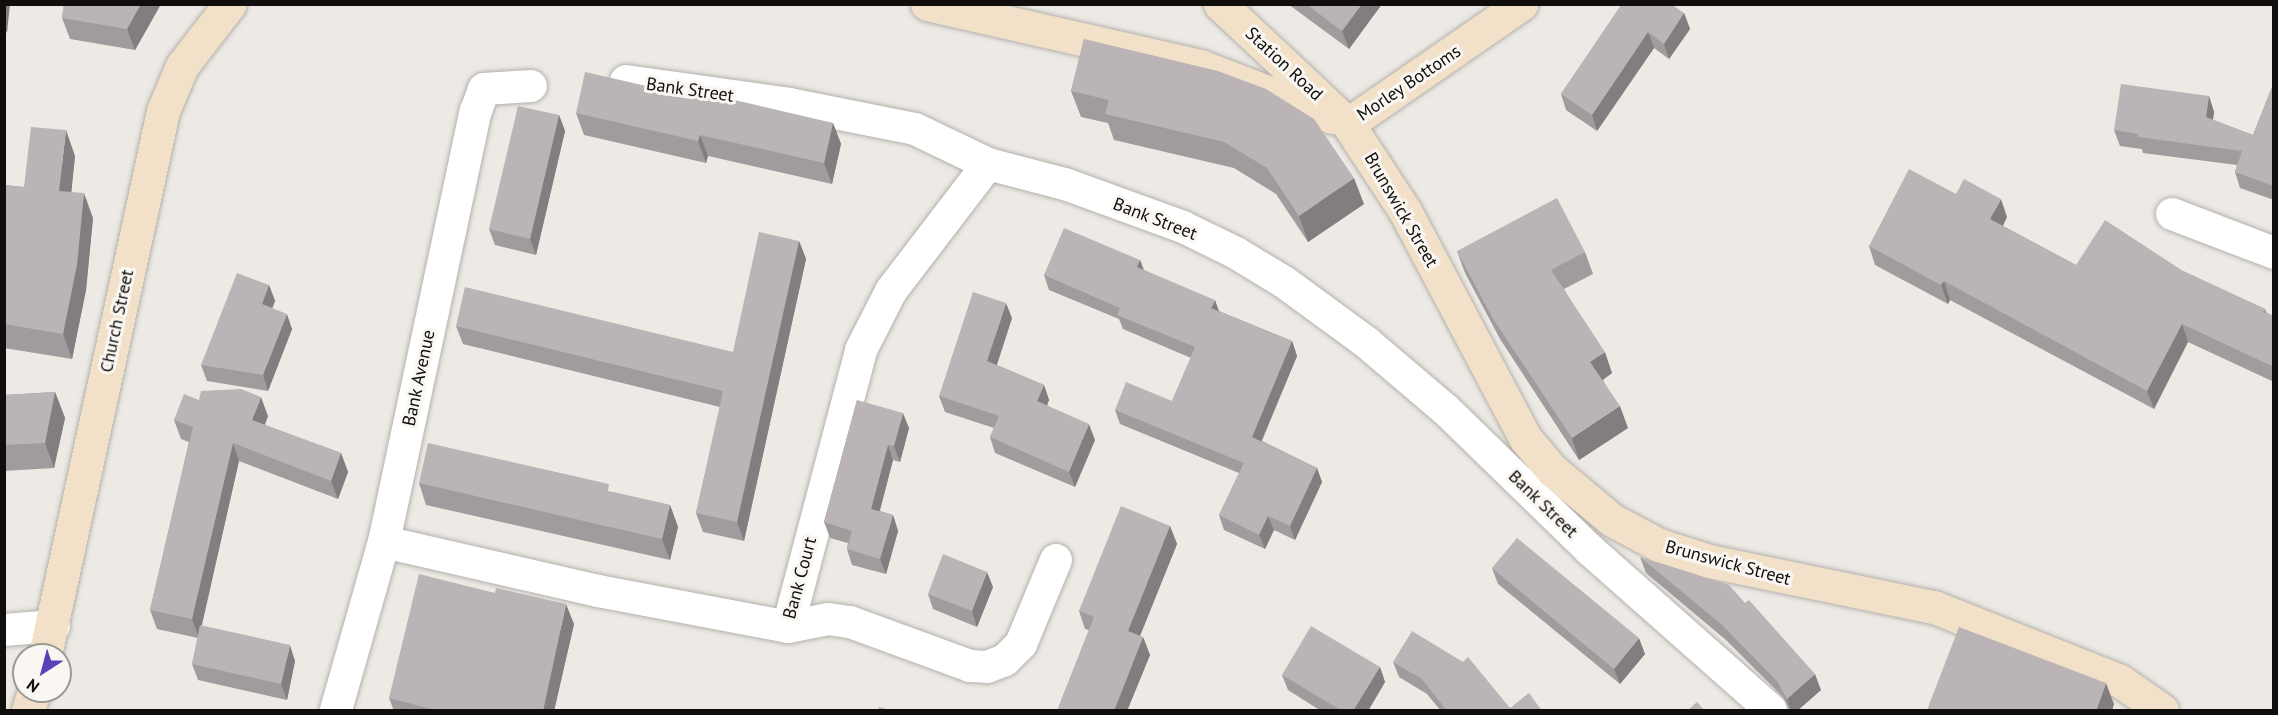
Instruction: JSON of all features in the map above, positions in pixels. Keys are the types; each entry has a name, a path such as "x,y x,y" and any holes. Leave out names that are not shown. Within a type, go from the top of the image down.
{"main road":[{"name":"Church Street","path":"49,641 163,111 182,66 230,4"},
{"path":"927,4 1200,66 1347,124"},
{"name":"Station Road","path":"1220,4 1347,124"},
{"name":"Morley Bottoms","path":"1347,124 1471,42 1521,4"},
{"name":"Brunswick Street","path":"1347,124 1405,211 1525,438 1551,470 1612,520 1659,545 1709,561 1934,607 2120,681 2162,711"}],"street":[{"name":"Bank Street","path":"626,81 789,104 915,129 988,164 1065,184 1183,227 1284,282 1366,342 1446,410 1589,549 1771,711"},
{"name":"Bank Avenue","path":"336,711 384,542 476,111 484,89 531,86"},
{"name":"Bank Court","path":"384,542 598,591 788,627 861,350 891,291 988,164"},
{"path":"2172,214 2274,253"},
{"name":"Bank Street","path":"1589,549 1612,520"},
{"path":"788,627 828,620 850,622 970,666 987,667 1005,660 1021,644 1056,560"},
{"path":"4,630 49,641"}],"building":[{"path":"64,4 141,4 127,29 62,18"},
{"path":"1306,4 1362,4 1342,31"},
{"path":"1622,4 1671,4 1684,13 1664,44 1648,32 1592,115 1561,94"},
{"path":"1084,39 1218,71 1266,89 1314,119 1354,178 1299,216 1267,168 1224,142 1105,114 1109,100 1071,91"},
{"path":"585,72 708,100 709,94 833,123 824,163 700,135 698,141 576,113"},
{"path":"2274,82 2274,186 2235,172 2242,151 2138,137 2138,134 2114,130 2121,84 2209,96 2206,117 2253,135"},
{"path":"518,106 559,115 530,239 489,229"},
{"path":"31,127 66,130 59,191 84,193 77,265 63,334 4,324 4,185 24,187"},
{"path":"1909,169 1956,194 1964,179 2001,199 1990,219 2076,265 2105,220 2183,271 2265,309 2263,312 2274,316 2274,367 2182,324 2147,391 1944,281 1941,285 1869,246"},
{"path":"1557,198 1585,252 1551,270 1605,352 1590,362 1620,406 1572,438 1492,317 1457,251"},
{"path":"1064,228 1140,260 1137,267 1215,300 1211,308 1292,341 1252,437 1317,468 1290,526 1268,516 1259,535 1219,515 1244,463 1115,410 1126,382 1172,401 1195,347 1117,315 1120,308 1044,275"},
{"path":"759,232 799,241 737,522 696,513 723,391 456,326 465,287 733,352"},
{"path":"237,273 269,285 262,304 287,314 263,375 201,365"},
{"path":"973,292 1006,303 987,361 1044,385 1037,401 1089,424 1069,472 990,437 999,416 939,396"},
{"path":"241,389 261,397 252,420 341,453 331,481 233,443 192,619 150,610 193,427 174,420 184,394 199,400 201,391"},
{"path":"55,392 45,443 4,445 4,395"},
{"path":"857,400 903,413 894,446 888,445 871,509 893,515 880,559 847,549 852,531 824,522"},
{"path":"428,443 609,484 608,491 670,505 662,539 419,483"},
{"path":"1121,506 1170,526 1128,631 1143,637 1114,711 1057,711 1094,617 1079,611"},
{"path":"1517,538 1639,638 1614,669 1492,568"},
{"path":"943,554 987,572 972,611 928,594"},
{"path":"1640,557 1729,585 1745,603 1749,600 1815,674 1787,699 1777,681 1721,624"},
{"path":"419,574 495,593 496,588 566,604 543,711 439,711 389,698"},
{"path":"200,625 290,645 281,684 192,664"},
{"path":"1311,626 1380,667 1353,711 1342,711 1282,675"},
{"path":"1959,627 2106,683 2096,711 1927,710"},
{"path":"1412,631 1463,662 1468,657 1510,708 1529,693 1542,711 1447,711 1422,679 1393,662"},
{"path":"1697,702 1705,711 1687,711"},
{"path":"879,707 893,711 877,711"}]}
